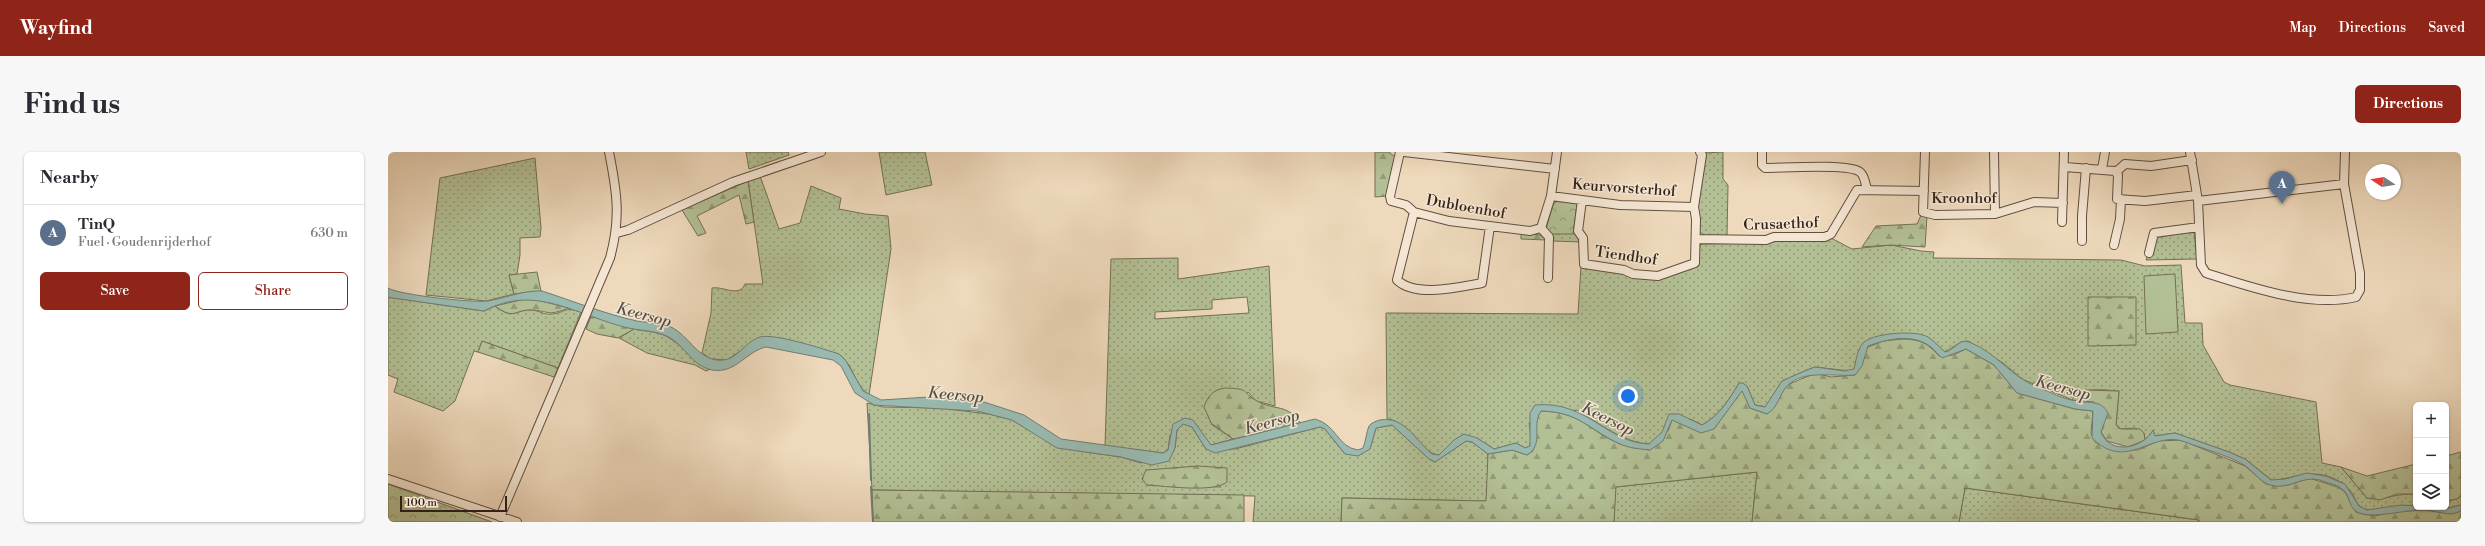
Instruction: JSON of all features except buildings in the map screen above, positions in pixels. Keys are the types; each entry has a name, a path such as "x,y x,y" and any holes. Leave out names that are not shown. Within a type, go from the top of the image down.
{"street":[{"path":"500,517 586,319 610,258 617,233 617,190 609,152"},
{"path":"617,233 628,230 733,182 821,152"},
{"name":"Dubloenhof","path":"1400,152 1390,196 1391,201 1406,205 1414,212 1449,221 1530,231 1541,228"},
{"path":"1404,152 1556,169"},
{"path":"1548,278 1548,238 1541,228 1551,196 1556,169 1557,152"},
{"name":"Tiendhof","path":"1582,200 1578,231 1583,238 1584,264 1658,276 1695,263 1696,239 1694,207 1701,162 1700,152"},
{"path":"1762,152 1762,165 1765,168 1844,168 1859,172 1864,177 1866,189 1924,191"},
{"name":"Kroonhof","path":"1925,152 1923,212 1935,215 1995,214 2034,202 2063,202"},
{"path":"1994,152 1995,214"},
{"path":"2062,222 2064,152"},
{"path":"2102,169 2105,152"},
{"path":"2116,172 2125,164 2151,166 2191,156 2198,198 2202,267 2206,273 2320,301 2340,301 2356,297 2360,290 2360,273 2344,184 2344,152"},
{"path":"2064,166 2102,169 2116,172"},
{"path":"2082,241 2082,216 2086,168"},
{"path":"2116,172 2118,175 2117,199 2145,201 2198,198 2344,184"},
{"name":"Crusaethof","path":"1696,239 1766,240 1774,237 1825,237 1832,234 1857,190 1866,189"},
{"name":"Keurvorsterhof","path":"1551,196 1620,205 1694,207"},
{"path":"2114,245 2120,219 2122,199"},
{"path":"1414,212 1397,280 1401,284 1430,291 1482,283 1490,226"},
{"path":"2149,253 2154,233 2200,227"},
{"path":"388,480 517,522"}],"green space":[{"path":"746,152 788,152 789,155 749,169"},
{"path":"879,152 925,152 932,185 886,195"},
{"path":"1375,152 1389,152 1395,157 1387,196 1375,197"},
{"path":"1723,152 1723,179 1728,185 1727,237 1706,236 1698,231 1698,205 1703,153"},
{"path":"535,158 541,228 540,237 520,238 520,255 517,274 509,275 514,294 486,301 426,295 440,178"},
{"path":"760,176 779,229 800,223 811,186 841,198 839,209 865,214 888,216 891,249 869,395 860,386 848,364 839,354 780,338 742,350 727,360 711,359 702,353 711,313 712,288 735,291 742,288 745,284 763,284 748,181"},
{"path":"748,181 754,222 746,224 739,195 697,216 706,233 698,236 682,210"},
{"path":"1554,200 1577,202 1582,242 1552,241 1545,227"},
{"path":"1558,200 1575,203 1577,205 1573,234 1550,234 1546,229 1553,205"},
{"path":"1923,211 1927,216 1925,247 1891,245 1862,247 1876,226 1917,224"},
{"path":"2194,231 2197,259 2146,260 2154,238"},
{"path":"1521,233 1540,235 1546,240 1521,239"},
{"path":"1831,238 1852,249 1891,245 1934,252 1933,258 2121,260 2145,266 2181,265 2185,323 2202,323 2203,345 2224,382 2230,385 2316,402 2322,463 2341,467 2367,498 2413,494 2413,505 2369,510 2362,508 2358,504 2352,493 2343,484 2334,478 2325,475 2315,474 2294,476 2273,481 2245,459 2175,433 2155,436 2153,430 2150,438 2145,440 2144,433 2135,428 2121,429 2116,425 2119,391 2087,391 2076,396 2072,400 2022,379 2003,363 1968,341 1961,342 1945,352 1928,337 1860,349 1854,369 1850,371 1815,367 1807,370 1782,381 1766,407 1755,405 1747,386 1739,383 1723,407 1714,417 1702,425 1690,419 1662,432 1650,444 1630,440 1612,432 1577,410 1529,423 1531,435 1530,446 1525,448 1516,443 1494,449 1477,438 1454,440 1439,455 1431,453 1402,425 1387,419 1386,313 1578,314 1581,266 1659,278 1698,265 1700,245 1770,243 1772,240"},
{"path":"1178,258 1178,279 1269,266 1275,406 1256,401 1248,392 1211,424 1233,439 1211,445 1185,419 1170,435 1168,450 1163,453 1105,446 1111,259","holes":["1247,297 1249,313 1155,319 1155,312 1212,309 1212,300"]},
{"path":"537,272 541,291 514,294 509,275"},
{"path":"2175,274 2178,332 2146,334 2144,276"},
{"path":"388,297 484,311 495,306 511,314 527,310 549,314 568,310 581,312 558,368 482,341 478,352 474,351 455,401 443,411 394,392 398,379 388,375"},
{"path":"2088,297 2136,297 2136,345 2088,346"},
{"path":"529,298 569,308 553,313 526,310 511,314 495,306"},
{"path":"591,316 634,329 618,338 597,334 586,329"},
{"path":"634,329 667,336 694,360 711,369 706,371 695,365 647,353 619,338"},
{"path":"1902,339 1918,341 1927,345 1939,356 1953,355 1966,349 1994,365 2017,393 2075,409 2093,411 2091,433 2095,442 2110,449 2138,450 2158,441 2181,440 2245,466 2266,484 2288,485 2309,478 2338,487 2345,492 2356,512 2375,516 2391,512 2426,510 2451,514 2461,511 2461,522 2199,522 2199,520 1965,488 1959,522 1752,522 1757,472 1616,487 1614,522 1341,522 1342,498 1486,501 1488,454 1512,450 1527,455 1533,451 1536,418 1541,411 1555,412 1575,418 1620,444 1650,450 1668,431 1672,420 1714,429 1742,390 1750,408 1767,414 1787,385 1816,373 1831,377 1855,375 1866,348 1883,341"},
{"path":"482,341 558,368 554,377 478,352"},
{"path":"1226,388 1242,390 1263,404 1286,410 1296,417 1301,424 1233,439 1211,423 1204,407 1207,399 1212,393"},
{"path":"2086,390 2119,391 2116,425 2121,429 2140,429 2144,433 2145,440 2128,447 2107,441 2101,432 2104,426 2094,402 2072,400 2076,394"},
{"path":"867,403 883,407 939,408 989,414 1012,420 1034,433 1079,451 1121,457 1141,463 1175,448 1177,430 1183,424 1192,427 1206,449 1235,449 1320,427 1325,429 1345,454 1370,449 1376,428 1392,425 1429,459 1435,462 1466,441 1472,442 1488,454 1488,497 1486,501 1342,498 1341,522 1253,522 1255,496 872,490","holes":["1198,466 1221,487 1147,485 1177,469"]},
{"path":"2461,452 2461,496 2457,499 2449,500 2449,474 2449,455"},
{"path":"2413,465 2413,494 2397,494 2380,500 2367,498 2341,467 2367,476"},
{"path":"1198,466 1227,468 1227,482 1211,487 1189,488 1147,485 1142,479 1146,470"},
{"path":"1757,472 1752,522 1614,522 1615,487"},
{"path":"388,484 492,522 388,522"},
{"path":"1965,488 2199,520 2199,522 1959,522"},
{"path":"872,490 1244,495 1244,522 873,522"},
{"path":"2461,496 2461,505 2449,508 2449,500 2457,499"}],"water":[{"path":"388,288 395,291 421,296 453,300 480,301 495,300 515,294 542,291 625,318 669,326 683,336 703,355 716,360 729,359 748,344 760,337 767,336 787,339 839,354 846,361 863,391 881,400 929,397 984,402 1024,415 1061,439 1163,453 1168,450 1173,424 1185,418 1193,420 1211,445 1315,419 1328,426 1346,445 1358,450 1363,448 1369,426 1378,420 1389,420 1403,425 1432,454 1439,455 1454,440 1464,434 1477,438 1494,449 1516,443 1525,448 1530,446 1530,413 1535,405 1553,405 1569,409 1583,415 1621,437 1634,442 1649,444 1662,432 1669,414 1679,414 1702,425 1714,417 1723,407 1739,383 1743,383 1747,386 1755,405 1765,407 1782,381 1815,367 1844,371 1854,369 1859,349 1863,343 1883,335 1910,333 1923,335 1929,338 1945,352 1959,343 1965,341 1969,342 1988,352 2020,378 2029,383 2066,399 2094,403 2102,406 2108,413 2101,432 2105,440 2119,447 2135,445 2149,436 2153,430 2155,436 2175,433 2245,459 2271,480 2285,479 2307,473 2325,476 2345,484 2359,506 2367,510 2401,505 2413,506 2413,510 2417,510 2380,515 2363,514 2354,510 2345,492 2333,484 2313,479 2283,486 2266,484 2247,467 2237,461 2185,442 2173,440 2161,441 2128,451 2117,452 2105,448 2092,438 2093,411 2075,409 2017,393 1994,365 1966,349 1942,358 1932,348 1924,343 1908,339 1883,341 1868,346 1862,366 1855,375 1819,375 1801,377 1787,386 1774,408 1767,414 1750,408 1742,391 1714,429 1701,433 1672,420 1663,441 1650,450 1620,444 1575,418 1554,412 1541,411 1537,422 1537,440 1532,451 1527,455 1512,450 1488,454 1472,442 1466,441 1435,462 1429,459 1392,425 1376,428 1370,449 1358,456 1345,454 1325,429 1320,427 1215,453 1206,449 1192,427 1183,424 1177,430 1175,448 1169,461 1152,465 1121,457 1057,448 1012,420 977,411 874,405 855,393 841,366 833,360 766,347 752,353 728,369 712,370 699,364 680,345 669,337 653,332 624,327 554,304 520,300 502,303 484,311 388,297"},
{"path":"2461,505 2461,511 2448,514 2425,510 2449,510 2449,508"}],"waterway":[{"path":"869,414 871,480"},
{"path":"871,487 873,522"}],"place":[{"name":"TinQ","path":"2282,204"}],"water label":[{"name":"Keersop","path":"644,315"},
{"name":"Keersop","path":"2063,388"},
{"name":"Keersop","path":"956,395"},
{"name":"Keersop","path":"1608,419"},
{"name":"Keersop","path":"1272,422"}]}
